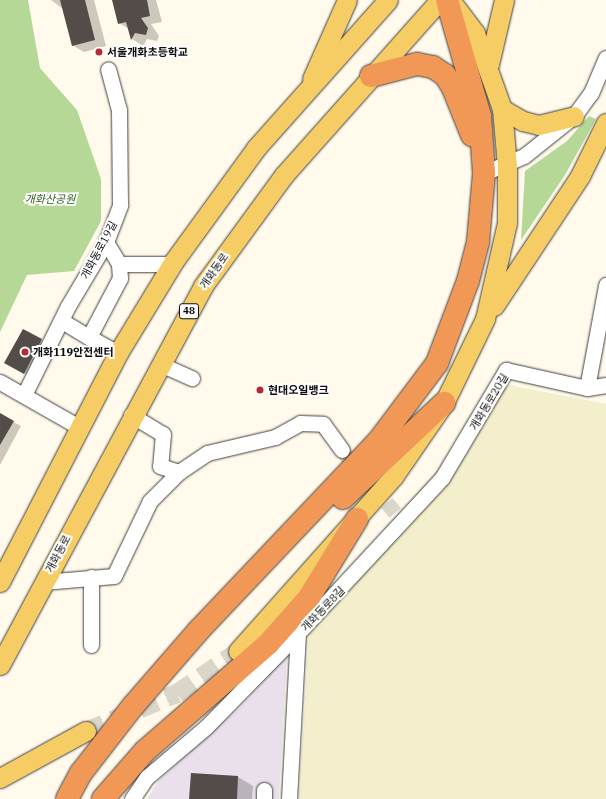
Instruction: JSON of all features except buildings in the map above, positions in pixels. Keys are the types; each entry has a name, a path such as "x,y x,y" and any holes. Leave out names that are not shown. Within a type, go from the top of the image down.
{"highway":[{"path":"67,799 81,773 133,706 199,630 380,439 418,392 436,363 468,281 478,242 484,173 480,116 448,0"},
{"path":"371,76 417,64 433,67 445,75 465,115 484,173"},
{"path":"83,799 138,717 199,647 352,488 444,403"},
{"path":"103,799 145,751 268,644 308,598 358,518"}],"main road":[{"path":"307,90 347,0"},
{"path":"0,582 118,353 172,264 256,148 388,0"},
{"name":"개화동로","path":"0,665 131,416 203,286 284,174 440,0"},
{"path":"448,0 475,33 489,64 502,109 507,166 507,223 485,319"},
{"path":"489,64 504,0"},
{"path":"502,109 523,121 539,125 574,116"},
{"path":"238,651 393,477 444,403 485,319 580,176 606,123"},
{"path":"0,778 86,731"}],"street":[{"path":"484,173 507,166 551,137 574,116 591,93 606,58"},
{"name":"개화동로19길","path":"24,395 62,321 106,242 120,205 122,173 119,110 108,70"},
{"path":"89,337 120,278 120,264 106,242"},
{"path":"120,264 172,264"},
{"path":"587,388 606,285"},
{"path":"62,321 118,353"},
{"path":"160,364 192,378"},
{"name":"개화동로20길","path":"442,478 506,370 587,388 606,385"},
{"path":"0,382 79,427"},
{"path":"131,416 163,434 160,466 179,472"},
{"path":"43,582 114,576 150,501 179,472 207,453 275,436 300,423 323,424 342,450"},
{"name":"개화동로8길","path":"288,799 298,633 399,516 442,478"},
{"path":"91,577 91,645"},
{"path":"132,799 147,777 206,727 298,633"}],"shaded area":[{"path":"499,383 606,404 606,799 299,799 310,617 437,470"},
{"path":"287,656 279,799 147,799 159,780 239,708"}],"green space":[{"name":"개화산공원","path":"0,0 28,0 40,68 77,110 101,179 101,221 74,271 27,275 0,332"},
{"path":"589,116 596,119 565,175 521,240 525,171 567,141"}],"tunnel":[{"path":"342,450 395,512"},
{"path":"86,731 177,693 238,651"}],"place":[{"name":"서울개화초등학교","path":"99,52"},
{"name":"개화119안전센터","path":"25,352"},
{"name":"현대오일뱅크","path":"260,390"}]}
